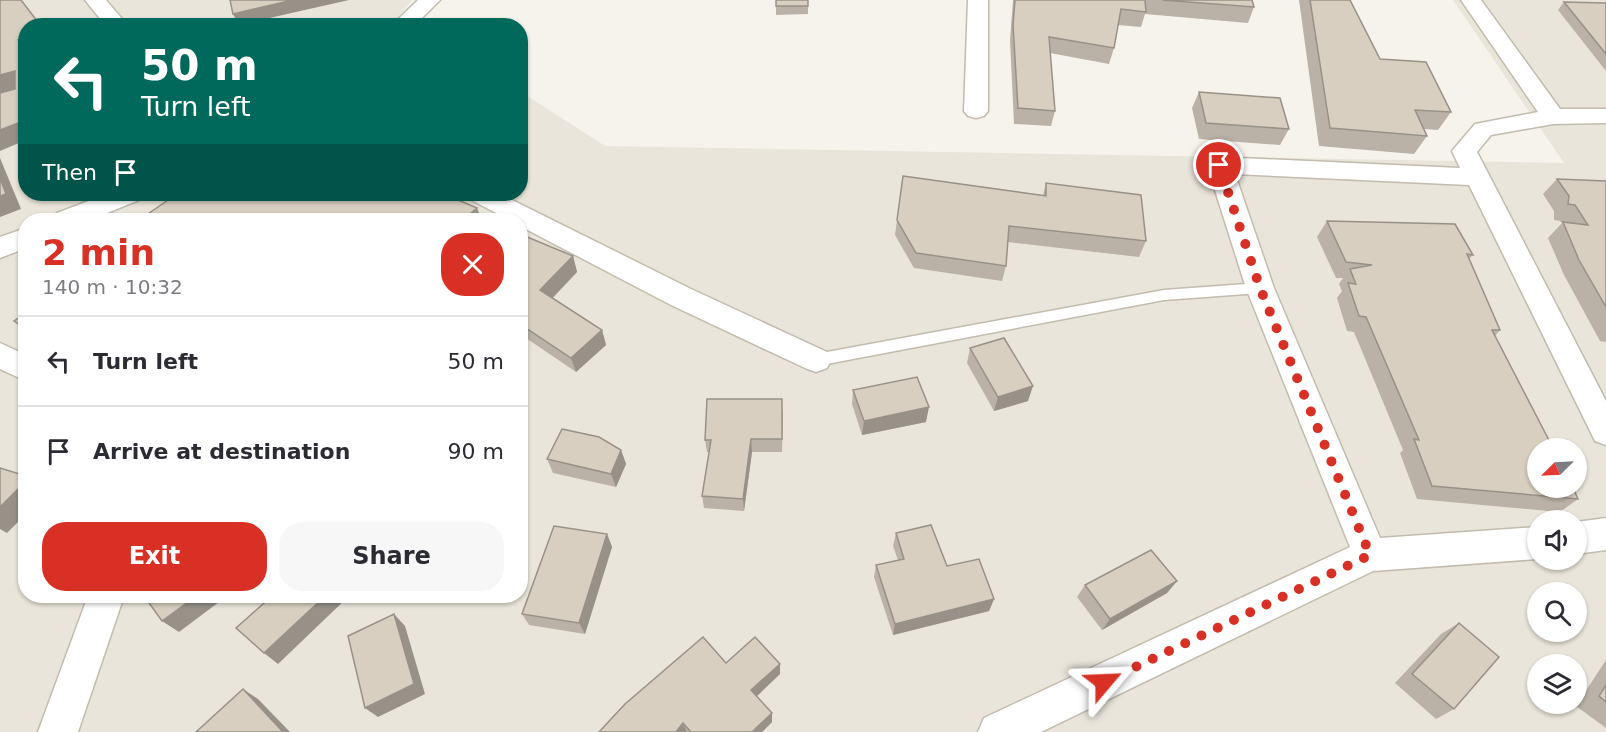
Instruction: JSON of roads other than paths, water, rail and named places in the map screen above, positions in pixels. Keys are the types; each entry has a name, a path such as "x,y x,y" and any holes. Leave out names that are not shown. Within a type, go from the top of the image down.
{"street":[{"path":"95,0 111,18"},
{"path":"410,18 430,0"},
{"path":"976,111 978,0"},
{"path":"1471,0 1553,117"},
{"path":"1606,116 1553,117 1483,129 1464,151 1606,432"},
{"path":"1370,555 1260,288 1219,165 1477,177"},
{"path":"83,213 113,201"},
{"path":"494,201 517,213"},
{"path":"528,219 681,297 816,360"},
{"path":"0,248 18,240"},
{"path":"0,356 18,365"},
{"path":"1587,537 1606,534"},
{"path":"998,732 1370,555 1527,544"},
{"path":"58,732 104,603"}],"lane":[{"path":"816,360 1164,295 1260,288"}]}
